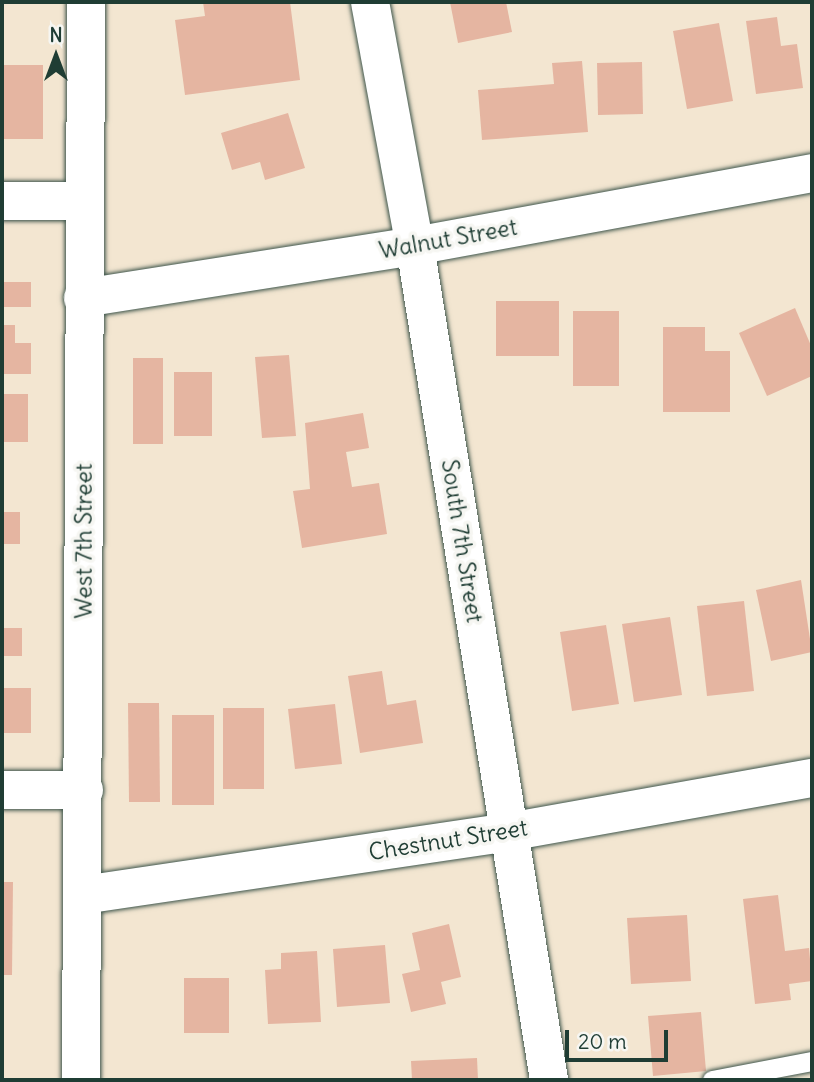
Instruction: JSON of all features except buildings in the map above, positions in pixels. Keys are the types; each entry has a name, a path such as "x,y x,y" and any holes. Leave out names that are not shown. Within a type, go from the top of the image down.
{"street":[{"name":"West 7th Street","path":"81,1080 86,2"},
{"name":"South 7th Street","path":"370,2 415,246 549,1080"},
{"name":"Walnut Street","path":"83,298 415,246 812,173"},
{"path":"2,201 84,201"},
{"name":"Chestnut Street","path":"83,895 508,832 812,778"},
{"path":"2,790 84,790"}],"lane":[{"path":"712,1080 812,1061"}]}
